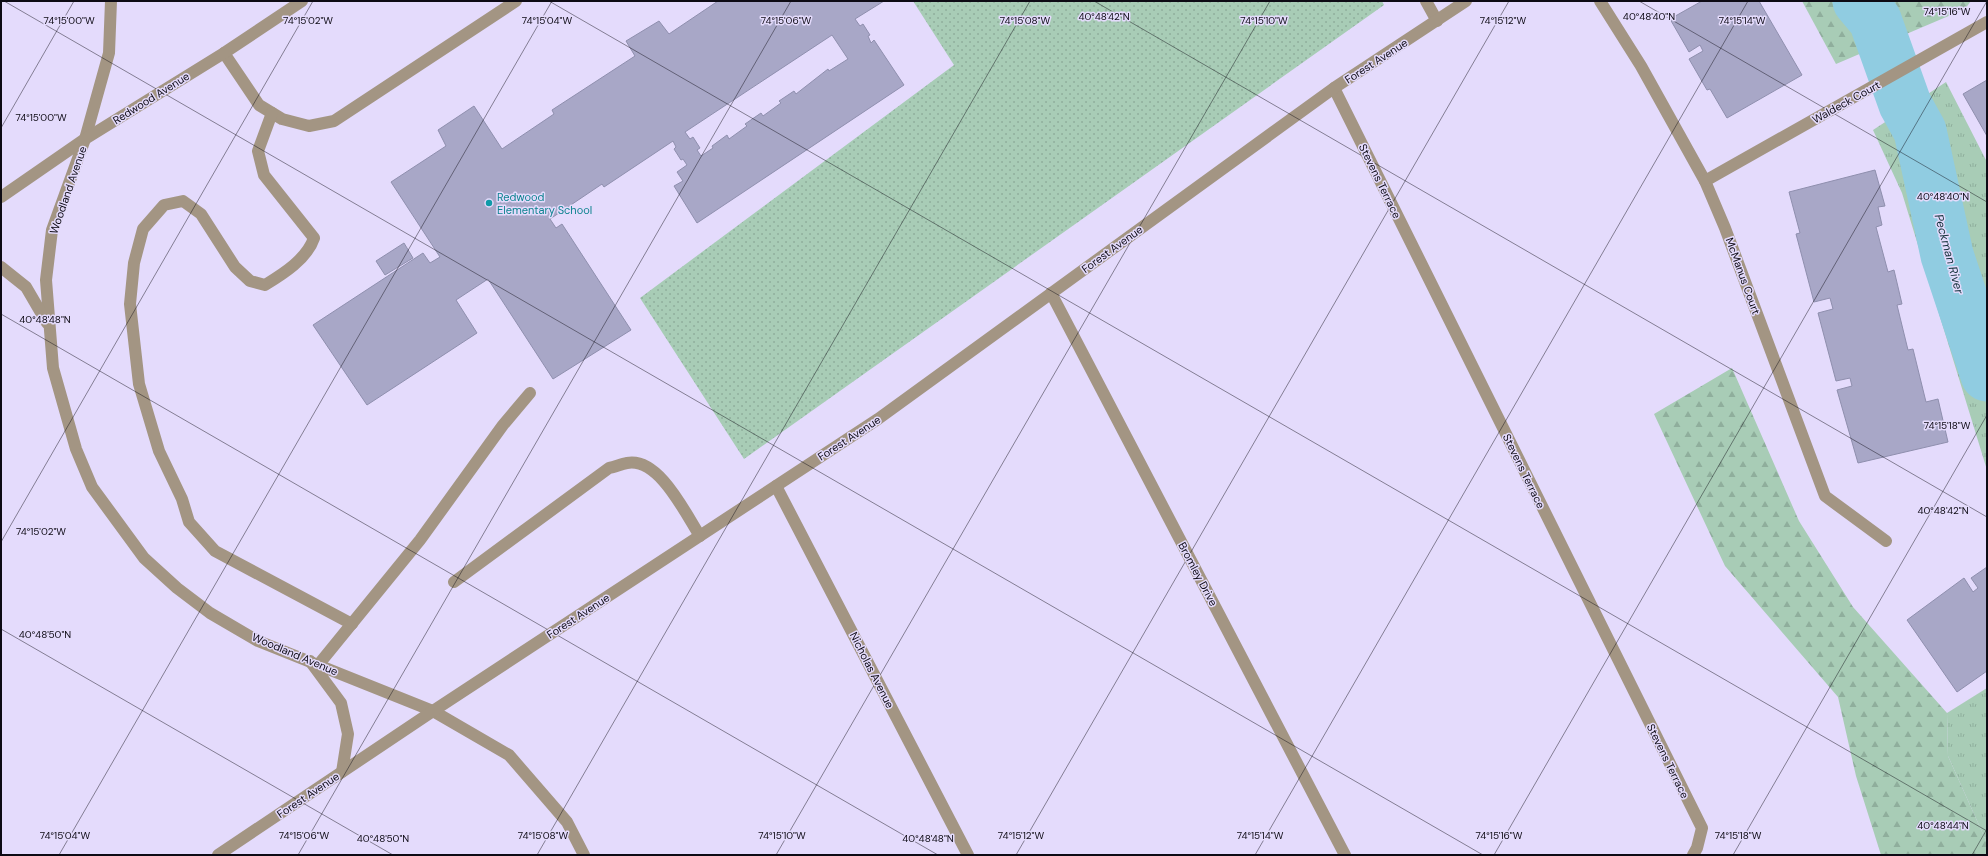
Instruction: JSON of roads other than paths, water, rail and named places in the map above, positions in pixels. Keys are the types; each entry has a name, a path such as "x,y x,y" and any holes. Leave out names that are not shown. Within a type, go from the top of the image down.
{"street":[{"name":"Woodland Avenue","path":"111,1 109,53 85,139 52,230 46,280 52,368 76,449 92,487 139,552 176,588 210,613 258,641 314,662 433,711 509,755 567,822 584,855"},
{"name":"Redwood Avenue","path":"1,197 85,139 224,53 302,1"},
{"path":"224,53 259,105 282,119 309,126 334,120 516,1"},
{"path":"1426,1 1436,20"},
{"name":"Forest Avenue","path":"218,855 433,711 878,419 1334,88 1466,1"},
{"name":"McManus Court","path":"1600,1 1641,66 1705,181 1725,228 1825,496 1886,541"},
{"name":"Waldeck Court","path":"1705,181 1877,86 1987,22"},
{"name":"Stevens Terrace","path":"1334,88 1702,828 1697,848 1693,855"},
{"path":"272,113 258,151 264,175 314,238 311,248 284,272 265,285 250,281 235,267 201,214 183,201 164,205 144,229 134,263 130,304 139,384 159,451 182,499 189,522 215,551 352,624"},
{"path":"1,267 26,287 48,325"},
{"name":"Bromley Drive","path":"1051,294 1345,855"},
{"path":"342,772 348,734 341,703 314,662 352,624 420,540 503,425 530,394"},
{"path":"454,582 609,468 628,462 646,466 664,481 700,536"},
{"name":"Nicholas Avenue","path":"776,486 968,855"}],"waterway":[{"name":"Peckman River","path":"1859,1 1875,20 1905,104 1920,131 1947,255 1987,375"}],"place":[{"name":"Redwood Elementary School","path":"489,203"}]}
